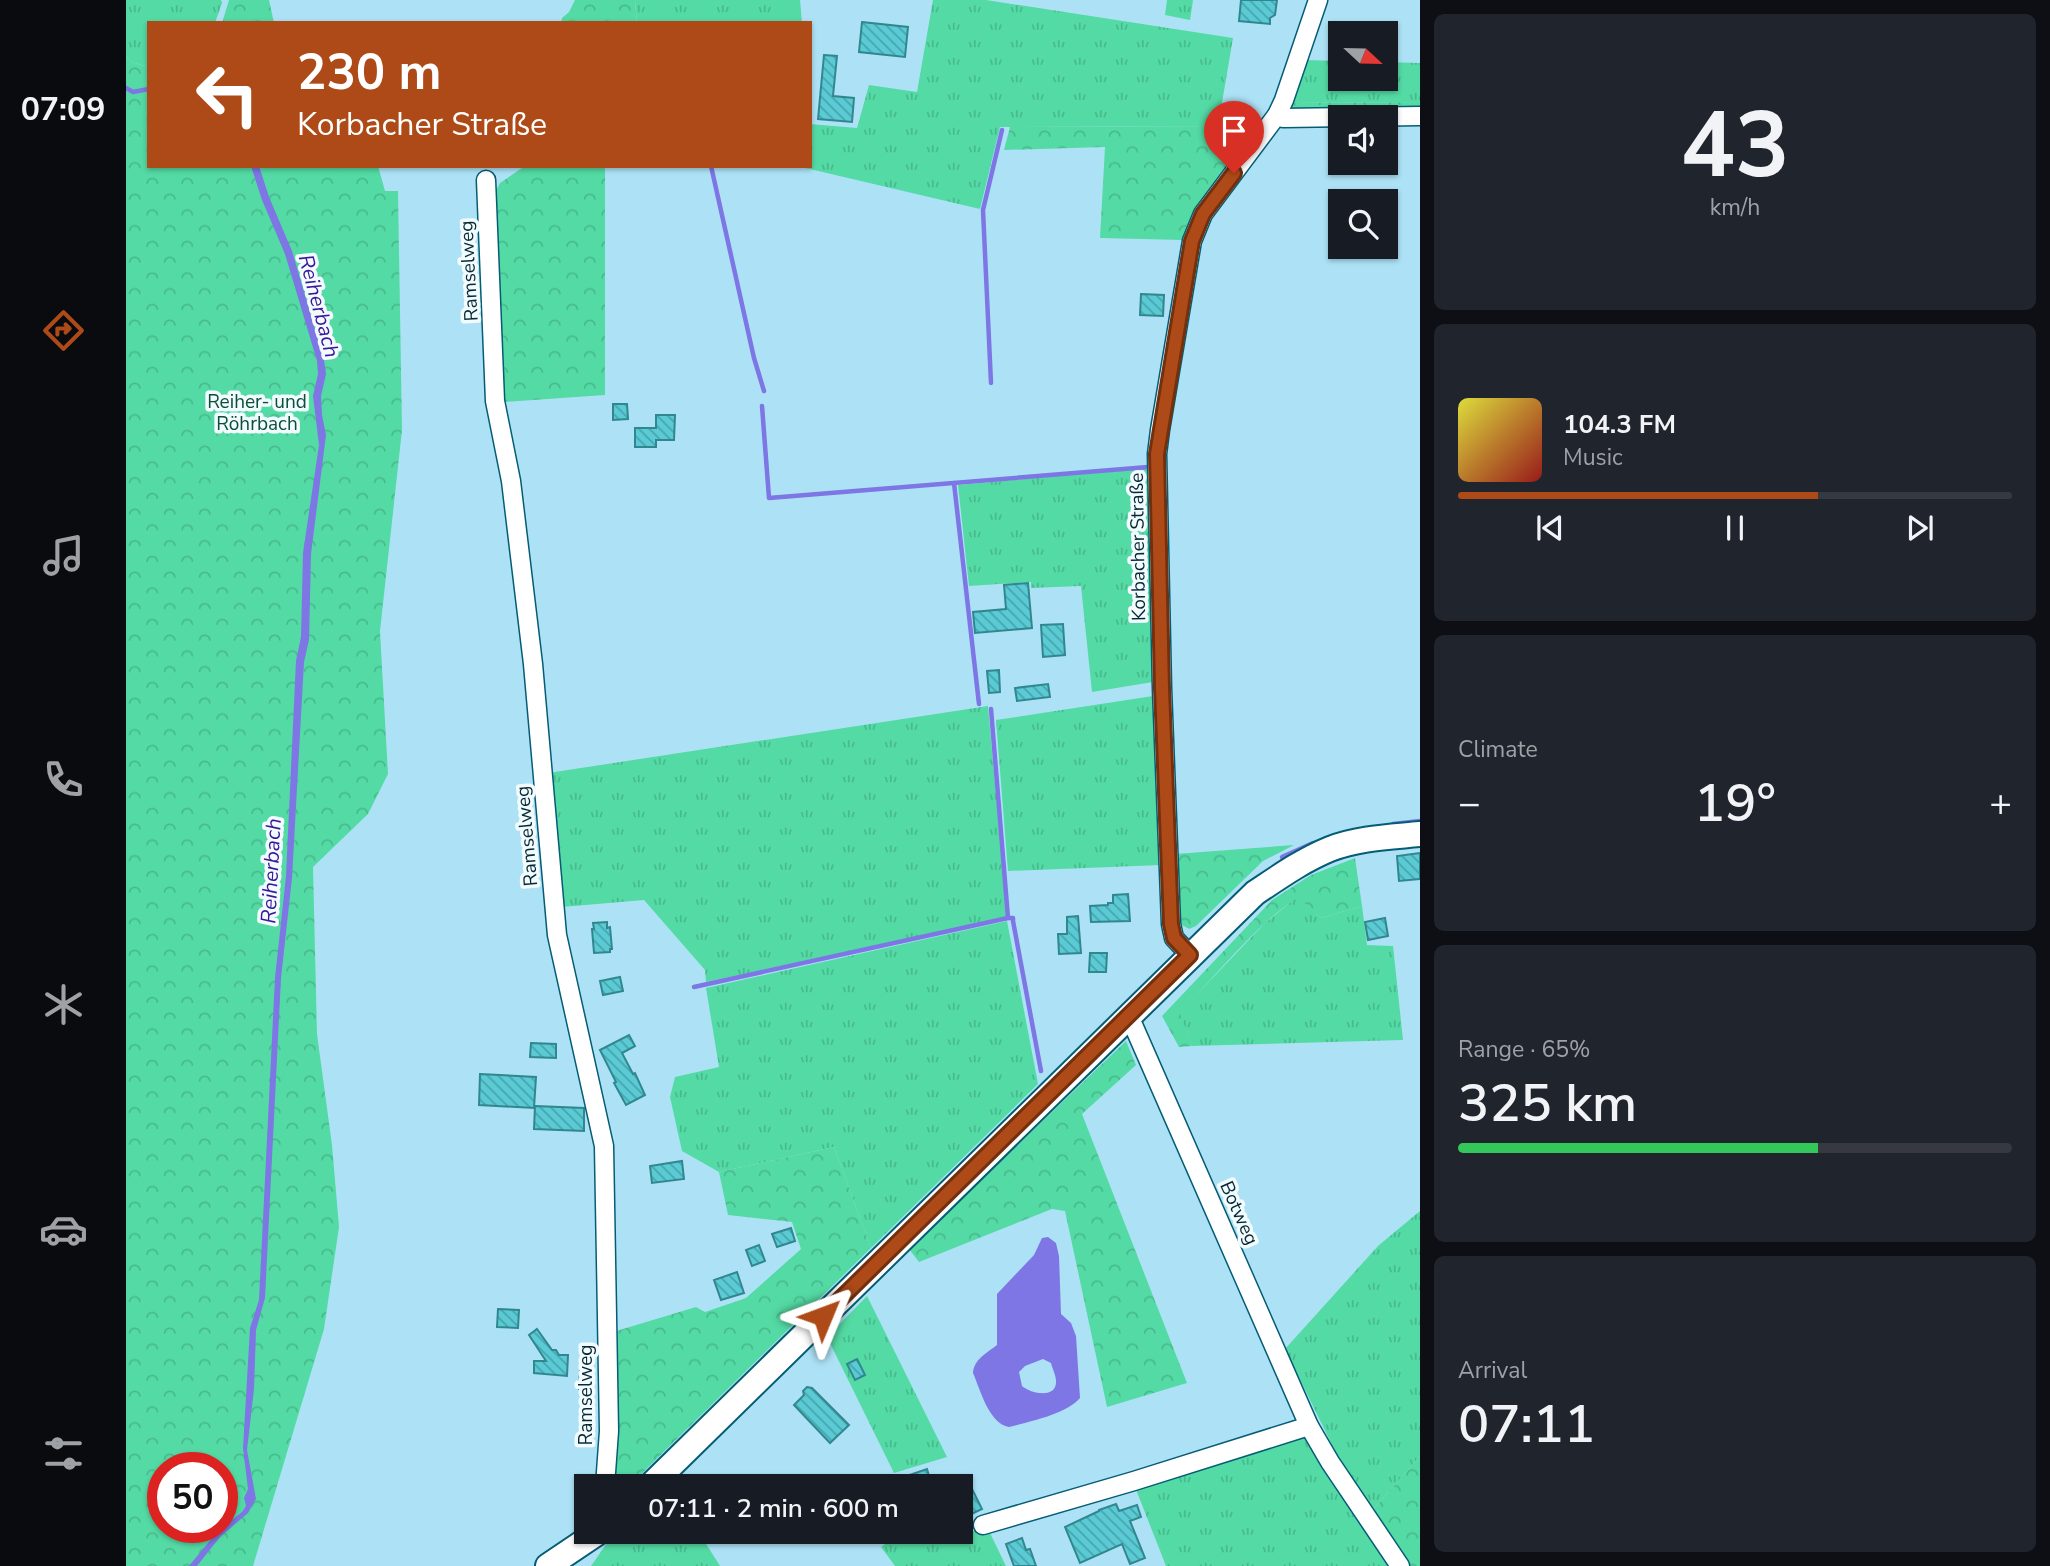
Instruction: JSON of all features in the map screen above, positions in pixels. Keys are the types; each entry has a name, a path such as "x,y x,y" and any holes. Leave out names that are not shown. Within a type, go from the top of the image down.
{"main road":[{"path":"662,1474 1255,893 1293,867 1330,849 1381,837 1420,834"},
{"path":"548,1566 574,1559 588,1544"}],"street":[{"name":"Korbacher Straße","path":"1190,955 1174,938 1171,924 1157,454 1192,241 1203,214 1277,115 1318,0"},
{"path":"1277,115 1283,118 1420,116"},
{"name":"Ramselweg","path":"486,180 495,401 511,481 533,664 557,935 604,1146 609,1431 606,1474"},
{"name":"Botweg","path":"1126,1018 1134,1027 1309,1426 1400,1566"},
{"path":"983,1525 1309,1426"}],"green space":[{"path":"126,0 221,0 216,21 147,21 147,66 131,62 126,56"},
{"path":"229,0 269,0 274,21 223,21"},
{"path":"575,0 635,0 637,21 561,21"},
{"path":"635,0 800,0 802,21 637,21"},
{"path":"933,0 986,0 1233,38 1218,126 1000,127 980,209 806,168 812,168 812,124 857,128 869,85 917,92"},
{"path":"1167,0 1193,0 1190,20 1165,15"},
{"name":"Reiher- und Röhrbach","path":"126,56 131,62 147,66 147,168 379,168 385,191 398,191 402,430 380,631 388,774 368,814 313,867 317,1034 332,1145 339,1227 324,1329 253,1566 126,1566"},
{"path":"1305,60 1328,61 1328,91 1398,91 1398,62 1420,63 1420,102 1288,103"},
{"path":"1420,102 1420,111 1398,111 1398,105 1328,105 1328,112 1286,113 1288,103"},
{"path":"1010,127 1262,128 1195,211 1183,240 1100,238 1105,147 1004,150"},
{"path":"522,168 605,168 605,395 503,402 494,194 500,183"},
{"path":"1148,468 1153,682 1092,692 1081,586 1031,588 1031,582 969,586 958,485"},
{"path":"1153,696 1161,865 1008,871 996,720"},
{"path":"988,706 1007,917 706,982 705,970 644,900 562,907 548,773"},
{"path":"1294,845 1263,861 1196,926 1189,929 1182,925 1177,916 1175,854"},
{"path":"1355,858 1362,906 1321,918 1298,897 1282,909 1236,952 1180,1013 1192,1046 1179,1047 1162,1016 1272,900 1311,875"},
{"path":"1298,896 1321,918 1362,906 1367,945 1393,946 1403,1040 1192,1046 1179,1013 1264,924"},
{"path":"1007,921 1038,1084 871,1248 834,1147 719,1172 682,1151 670,1097 675,1077 719,1067 706,988"},
{"path":"1126,1041 1136,1065 1082,1114 1187,1383 1107,1407 1065,1211 1052,1209 919,1262 909,1249"},
{"path":"834,1147 871,1248 641,1474 610,1474 613,1332 696,1307 705,1312 746,1298 801,1249 792,1222 728,1215 719,1172"},
{"path":"1420,1211 1420,1456 1372,1511 1337,1455 1285,1349 1378,1246"},
{"path":"867,1296 947,1457 894,1473 827,1337"},
{"path":"1306,1433 1392,1566 1166,1566 1135,1487"},
{"path":"1420,1456 1420,1566 1410,1566 1372,1511"},
{"path":"973,1531 989,1531 1006,1566 895,1566 881,1547 885,1544 973,1544"},
{"path":"606,1544 706,1544 720,1566 591,1566"}],"shaded area":[{"path":"252,168 260,168 292,251 324,360 326,374 321,396 326,435 311,554 309,640 304,662 292,878 281,978 265,1298 256,1330 254,1389 247,1450 256,1499 248,1513 238,1522 238,1515 246,1506 244,1498 248,1489 243,1448 250,1328 259,1300 275,978 286,876 296,661 301,637 303,553 319,445 313,396 318,374 317,361 285,254"},
{"path":"1048,1237 1056,1243 1061,1314 1071,1323 1076,1336 1080,1398 1057,1413 1009,1427 996,1420 991,1413 973,1373 978,1360 997,1345 997,1294 1034,1255 1042,1238","holes":["1043,1359 1051,1363 1056,1381 1052,1390 1048,1393 1037,1393 1022,1386 1019,1372 1025,1366"]},
{"path":"208,1543 215,1543 197,1566 189,1566"}],"building":[{"path":"1241,0 1277,0 1275,15 1270,18 1270,24 1239,21"},
{"path":"862,22 908,27 905,57 859,52"},
{"path":"824,55 837,56 833,96 854,98 852,122 818,119"},
{"path":"1141,294 1164,295 1163,316 1140,315"},
{"path":"613,404 627,404 628,419 613,420"},
{"path":"656,415 675,415 674,440 656,440 656,447 635,447 635,428 656,428"},
{"path":"1028,583 1032,628 975,633 973,612 1006,609 1004,585"},
{"path":"1063,624 1065,655 1043,657 1041,625"},
{"path":"999,670 1000,692 989,693 987,671"},
{"path":"1048,684 1050,697 1017,701 1015,688"},
{"path":"1420,853 1420,879 1399,881 1397,856"},
{"path":"1128,894 1130,921 1091,922 1090,906 1108,905 1113,903 1113,895"},
{"path":"1078,916 1081,953 1059,954 1058,934 1067,934 1067,917"},
{"path":"1385,918 1388,936 1368,940 1365,922"},
{"path":"607,922 612,949 610,952 594,953 593,923"},
{"path":"1090,953 1107,953 1106,972 1089,972"},
{"path":"620,977 623,991 603,995 600,981"},
{"path":"629,1035 635,1046 622,1053 645,1095 626,1105 600,1050"},
{"path":"531,1043 556,1044 556,1058 530,1057"},
{"path":"480,1074 536,1077 534,1108 479,1105"},
{"path":"535,1106 584,1108 584,1131 534,1129"},
{"path":"682,1161 684,1179 652,1183 650,1166"},
{"path":"791,1228 795,1241 777,1247 772,1234"},
{"path":"759,1245 765,1261 752,1266 746,1250"},
{"path":"737,1272 744,1293 721,1300 714,1280"},
{"path":"498,1309 519,1310 518,1328 497,1327"},
{"path":"537,1329 552,1350 556,1350 559,1355 568,1355 567,1376 534,1373 534,1361 546,1361 529,1335"},
{"path":"857,1359 865,1375 855,1380 847,1364"},
{"path":"580,1370 593,1371 592,1390 579,1389"},
{"path":"807,1387 812,1388 849,1425 830,1443 794,1405 804,1395 803,1391"},
{"path":"927,1469 929,1474 912,1474"},
{"path":"973,1491 982,1509 973,1513"},
{"path":"1116,1504 1119,1511 1137,1505 1141,1517 1130,1521 1145,1558 1130,1564 1122,1544 1080,1563 1065,1527"},
{"path":"1022,1538 1026,1550 1030,1549 1036,1566 1014,1566 1006,1544"}],"waterway":[{"path":"126,88 133,92 147,89"},
{"path":"991,383 983,210 1002,130"},
{"path":"711,168 754,358 764,391"},
{"path":"762,406 769,498 1148,467"},
{"path":"954,483 979,704"},
{"path":"991,709 1008,918 1013,918 1041,1071"},
{"path":"1393,824 1420,821"},
{"path":"1282,857 1313,843"},
{"path":"694,987 1008,918"}],"route":[{"path":"823,1316 1190,955 1174,938 1171,924 1157,454 1192,241 1203,214 1234,173"}],"water label":[{"name":"Reiherbach","path":"319,306"},
{"name":"Reiherbach","path":"271,871"}]}
